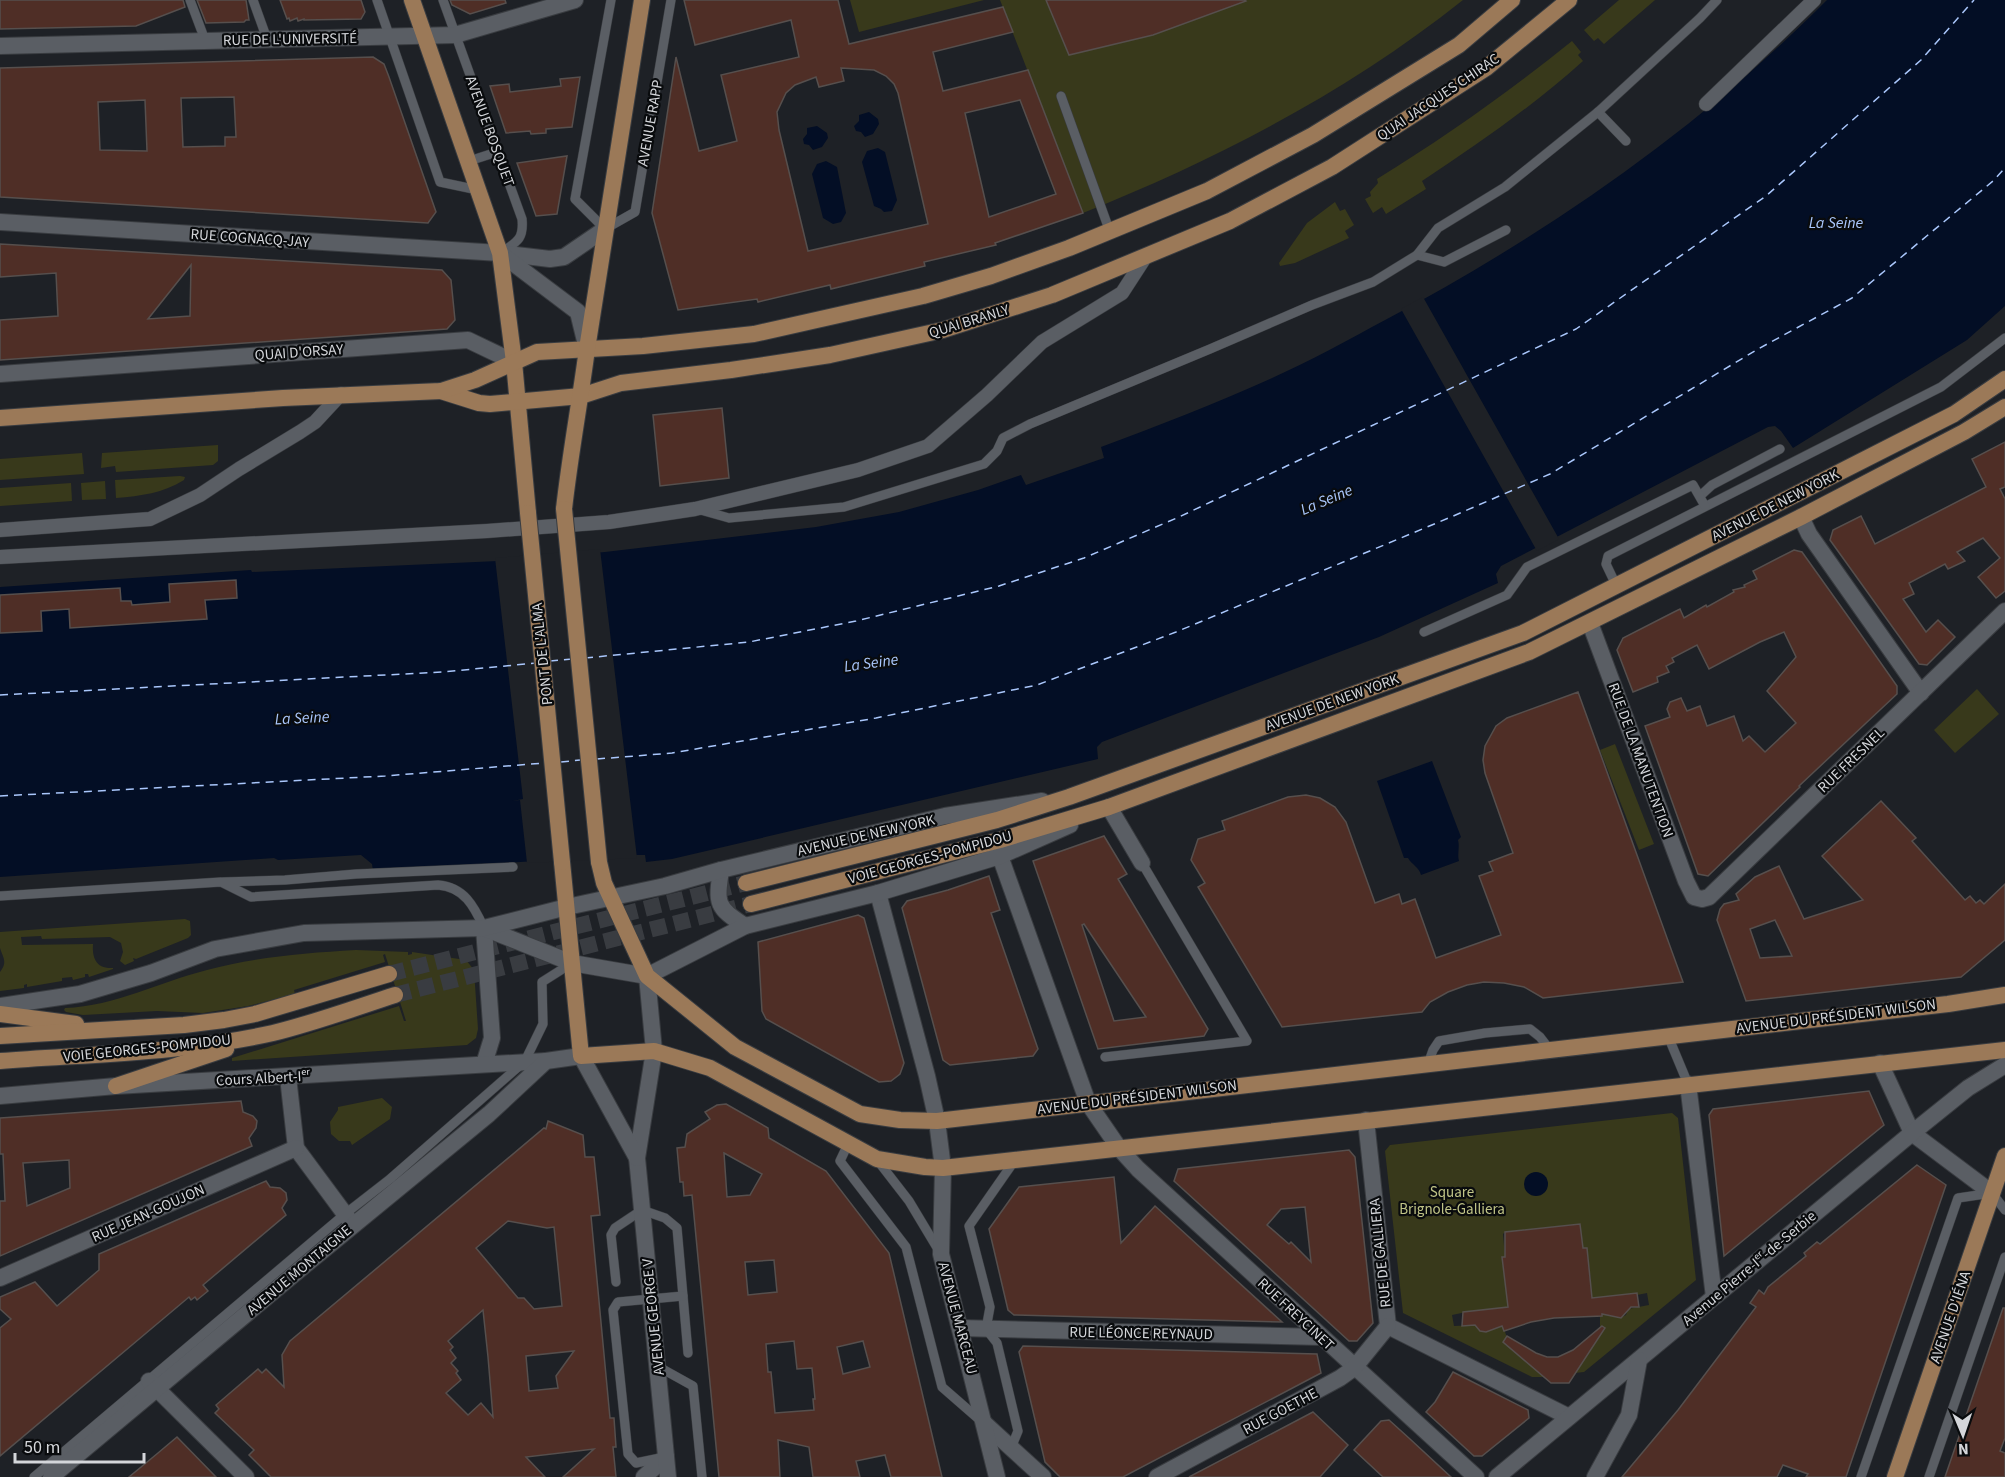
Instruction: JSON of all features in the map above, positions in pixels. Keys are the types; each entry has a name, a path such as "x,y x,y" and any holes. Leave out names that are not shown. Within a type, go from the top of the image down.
{"main road":[{"name":"AVENUE BOSQUET","path":"412,0 500,254 517,402"},
{"name":"AVENUE RAPP","path":"605,229 642,0"},
{"path":"0,418 341,394 441,391 475,380 537,352 643,346 754,334 923,296 991,276 1110,232 1207,191 1313,135 1459,45 1512,0"},
{"name":"QUAI JACQUES CHIRAC","path":"1332,167 1486,68 1569,0"},
{"name":"QUAI BRANLY","path":"517,402 581,396 621,382 830,355 944,330 1052,295 1230,221 1332,167"},
{"path":"605,229 564,509 599,862 611,897 647,976"},
{"name":"AVENUE DE NEW YORK","path":"1069,796 1523,633 1954,414 2005,379"},
{"path":"441,391 479,403 517,402"},
{"name":"PONT DE L'ALMA","path":"517,402 581,1056"},
{"name":"AVENUE DE NEW YORK","path":"1108,807 1528,652 1801,518 1964,432 2005,407"},
{"name":"VOIE GEORGES-POMPIDOU","path":"746,883 997,820 1069,796"},
{"name":"VOIE GEORGES-POMPIDOU","path":"751,904 1000,840 1108,807"},
{"name":"VOIE GEORGES-POMPIDOU","path":"0,1036 184,1025 255,1014 389,974"},
{"name":"AVENUE DU PRÉSIDENT WILSON","path":"647,976 735,1047 860,1114 900,1120 937,1121 1948,1004 2005,994"},
{"name":"VOIE GEORGES-POMPIDOU","path":"0,1061 170,1048 274,1033 395,995"},
{"path":"0,1014 112,1029"},
{"path":"116,1086 274,1033"},
{"path":"581,1056 654,1051 710,1068 877,1159 943,1168 2005,1050"},
{"name":"AVENUE D'IÉNA","path":"1895,1477 2005,1156"}],"street":[{"name":"RUE DE L'UNIVERSITÉ","path":"0,46 455,35 575,0"},
{"path":"1706,104 1814,0"},
{"name":"RUE COGNACQ-JAY","path":"0,222 500,254 550,260 564,257 605,229"},
{"path":"500,254 578,312 586,349"},
{"path":"0,557 609,522 695,509 858,470 928,446 987,395 1042,342 1122,293 1146,256"},
{"name":"QUAI D'ORSAY","path":"0,374 468,340 514,362"},
{"path":"0,530 150,519 201,495 300,432 315,422 341,394"},
{"path":"1801,518 1809,534 1921,693"},
{"name":"RUE FRESNEL","path":"1694,897 1702,899 1710,897 2005,611"},
{"name":"RUE DE LA MANUTENTION","path":"1590,623 1686,881 1694,897"},
{"name":"AVENUE DE NEW YORK","path":"483,928 665,886 721,870 945,816 1069,796"},
{"path":"1108,807 1142,863"},
{"name":"AVENUE DE NEW YORK","path":"647,976 745,926 878,893 1000,856 1108,807"},
{"name":"RUE FREYCINET","path":"1000,856 1088,1103 1119,1148 1354,1368 1476,1477"},
{"path":"721,870 718,900 722,908 745,926"},
{"name":"AVENUE MARCEAU","path":"878,893 937,1121 943,1168 941,1254 997,1477"},
{"path":"0,1006 80,994 151,973 215,949 304,933 483,928 572,963 647,976"},
{"path":"483,928 492,1038 484,1064"},
{"name":"AVENUE GEORGE V","path":"647,976 654,1051 637,1158 668,1477"},
{"name":"AVENUE GEORGE V","path":"581,1056 637,1158"},
{"name":"Cours Albert-Iᵉʳ","path":"0,1096 116,1086 546,1061 581,1056"},
{"name":"AVENUE MONTAIGNE","path":"51,1477 153,1385 349,1220 489,1114 546,1061"},
{"path":"1880,1063 1912,1133 1992,1193"},
{"name":"Avenue Pierre-Iᵉʳ-de-Serbie","path":"1497,1477 1912,1133 1968,1088 2005,1065"},
{"path":"288,1077 296,1148 349,1220"},
{"path":"1688,1084 1714,1297"},
{"name":"RUE DE GALLIERA","path":"1366,1120 1388,1326 1569,1417"},
{"name":"RUE JEAN-GOUJON","path":"0,1278 296,1148"},
{"name":"RUE GOETHE","path":"1157,1477 1340,1378 1354,1368 1388,1326"},
{"name":"RUE LÉONCE REYNAUD","path":"960,1328 1321,1337"},
{"path":"1595,1477 1629,1415 1639,1360"},
{"path":"153,1385 246,1477"},
{"path":"985,1424 1042,1477"},
{"path":"644,1477 666,1457"}],"lane":[{"path":"190,0 205,40"},
{"path":"253,0 267,39"},
{"name":"AVENUE BOSQUET","path":"377,0 440,182 479,190"},
{"name":"AVENUE BOSQUET","path":"442,0 522,219 523,230 519,241 500,254"},
{"path":"605,229 575,198 611,0"},
{"name":"AVENUE RAPP","path":"605,229 635,212 672,0"},
{"path":"695,509 729,518 844,507 984,464 997,451 1003,438 1030,424 1312,305 1373,282 1417,255 1438,228 1505,187 1598,112 1717,0"},
{"path":"1061,96 1110,232"},
{"path":"1598,112 1626,141"},
{"path":"469,161 497,152"},
{"path":"1417,255 1444,262 1506,230"},
{"path":"1617,585 1606,564 1608,556 1941,387 2005,338"},
{"path":"1700,496 1712,485 1780,449"},
{"path":"1424,632 1507,595 1527,567 1693,485 1705,506"},
{"path":"1105,1057 1247,1041 1142,863"},
{"path":"0,896 356,874 513,867"},
{"path":"221,882 251,897 451,886 467,897 475,908 483,928"},
{"path":"525,1062 543,1024 542,982 572,963"},
{"path":"1428,1064 1439,1041 1485,1033 1530,1029 1550,1050"},
{"path":"1668,1036 1688,1084"},
{"name":"AVENUE MONTAIGNE","path":"349,1220 399,1172 525,1062"},
{"path":"848,1144 840,1161 906,1247 942,1388 985,1424"},
{"path":"877,1159 909,1201 941,1254"},
{"path":"1011,1448 1018,1431 997,1343 987,1329 990,1307 969,1226 1016,1159"},
{"path":"1861,1477 1958,1198 1992,1193 2005,1210"},
{"path":"616,1282 611,1235 615,1228 642,1210 665,1218 677,1228 688,1353"},
{"path":"1929,1477 2005,1257"},
{"path":"666,1457 636,1462 628,1454 613,1310 618,1302 683,1296"},
{"path":"657,1365 693,1386 702,1477"},
{"name":"AVENUE MONTAIGNE","path":"34,1477 153,1385"},
{"path":"656,1477 666,1457"}],"green space":[{"path":"850,0 984,0 859,32"},
{"path":"1000,0 1046,0 1069,55 1153,35 1247,0 1463,0 1375,64 1281,120 1183,170 1083,213"},
{"path":"1619,0 1655,0 1604,44 1598,38 1594,41 1584,30"},
{"path":"1572,41 1581,52 1578,55 1583,61 1564,78 1505,124 1422,181 1426,189 1386,214 1382,207 1373,213 1365,199 1371,196 1370,192 1378,183 1377,179 1477,113"},
{"path":"1335,202 1340,211 1345,209 1354,225 1345,231 1349,238 1295,263 1280,266 1279,263 1307,223"},
{"path":"218,445 218,461 213,465 116,472 115,466 101,468 102,453"},
{"path":"82,453 84,474 0,480 0,459"},
{"path":"185,477 184,480 160,491 116,498 115,480"},
{"path":"105,481 106,499 82,500 81,483"},
{"path":"71,483 72,501 0,506 0,488"},
{"path":"1977,689 1999,714 1955,753 1934,730"},
{"path":"1615,744 1654,844 1639,850 1600,750"},
{"path":"185,919 190,921 191,935 188,938 136,959 133,958 134,961 125,965 120,961 123,952 121,943 110,937 42,939 41,936 21,937 22,945 93,944 96,962 103,967 113,969 89,977 85,974 85,977 73,980 72,977 62,978 62,981 27,987 27,984 24,988 0,991 0,972 4,963 0,948 0,932"},
{"path":"356,950 408,952 408,955 412,952 466,960 474,970 478,1029 476,1038 467,1045 232,1061 232,1058 399,1006 404,1021 406,1021 385,954 383,955 385,962 294,990 295,994 248,1006 203,1013 157,1011 83,1015 64,1010 102,1003 189,975 244,962 281,956"},
{"path":"382,1098 392,1107 390,1119 352,1145 350,1141 339,1141 331,1134 330,1122 338,1107"},
{"name":"Square Brignole-Galliera","path":"1672,1113 1678,1118 1696,1280 1584,1372 1575,1373 1600,1330 1600,1311 1620,1318 1626,1315 1628,1309 1649,1305 1647,1293 1589,1300 1591,1282 1587,1249 1583,1248 1580,1224 1505,1232 1503,1234 1505,1257 1502,1258 1511,1308 1452,1315 1454,1326 1477,1325 1479,1330 1486,1332 1503,1322 1507,1338 1515,1351 1542,1369 1543,1377 1532,1377 1403,1313 1385,1151 1390,1145"}],"water":[{"name":"La Seine","path":"1827,0 2005,0 2005,306 1967,340 1793,448 1781,431 1775,426 1768,427 1501,566 1496,574 1498,583 1379,637 1102,742 1097,747 1098,759 672,859 646,862 645,855 637,855 373,871 372,864 361,855 278,860 274,858 0,877 0,587 251,570 252,572 498,561 605,552 816,527 899,512 978,490 1021,475 1026,485 1104,458 1101,447 1207,406 1300,365 1447,286 1505,251 1563,215 1674,135 1778,47"},
{"path":"869,112 878,119 879,124 873,134 865,137 861,132 856,131 854,126 859,121 859,115"},
{"path":"817,126 827,133 828,138 822,147 813,150 809,145 804,144 803,139 807,134 807,128"},
{"path":"878,148 885,152 897,200 892,211 884,212 874,206 862,162 867,151"},
{"path":"826,161 837,167 846,213 841,222 833,224 823,218 812,174 817,164"},
{"path":"1432,761 1461,837 1458,840 1459,861 1421,875 1408,858 1404,858 1377,781"},
{"path":"1536,1172 1544,1176 1548,1184 1544,1192 1536,1196 1528,1192 1524,1184 1528,1176"}],"pier":[{"path":"1423,297 1559,539 1537,551 1401,309"},
{"path":"600,549 637,858 527,863 520,800 512,801 523,799 495,558"}],"building":[{"path":"0,0 183,0 185,7 136,26 0,29"},
{"path":"197,0 246,0 249,20 206,23"},
{"path":"280,0 361,0 365,12 361,19 304,19 298,21 297,18 290,21 289,18 287,19"},
{"path":"450,0 505,0 506,3 470,14 452,5"},
{"path":"684,0 838,0 849,44 1003,7 1013,32 933,52 943,91 1028,70 1083,213 995,243 996,245 924,262 925,266 831,289 830,285 758,302 757,299 678,310 652,213 676,57 699,151 737,141 721,75 799,57 791,20 695,45","holes":["841,68 874,70 886,76 894,84 928,224 808,251 779,130 777,112 786,93 795,85 816,77 819,87 844,81","1020,100 1056,194 989,217 965,113"]},
{"path":"1046,0 1246,1 1153,35 1069,55"},
{"path":"373,57 384,64 436,212 428,223 0,197 0,68","holes":["234,97 236,137 225,137 225,146 183,147 181,98","145,100 147,151 100,150 98,102"]},
{"path":"580,77 572,127 546,129 546,133 531,134 530,131 506,133 490,86 509,84 510,92 561,86 560,79"},
{"path":"567,156 557,214 536,216 517,163"},
{"path":"0,244 442,270 451,280 455,320 447,329 0,360 0,320 58,316 56,273 0,277","holes":["191,265 190,316 148,319"]},
{"path":"722,408 729,478 660,486 653,415"},
{"path":"2005,442 2005,487 2000,489 2005,499 2005,591 1996,598 1978,577 2000,558 1983,538 1957,552 1965,561 1948,569 1945,564 1909,583 1914,594 1903,599 1926,632 1938,620 1955,637 1927,665 1919,664 1830,540 1833,530 1861,516 1875,544 1986,487 1972,459"},
{"path":"1794,550 1802,552 1897,686 1897,694 1708,876 1698,874 1645,726 1670,717 1667,709 1670,702 1681,698 1687,711 1700,706 1707,726 1734,716 1743,741 1749,736 1765,752 1796,723 1767,691 1796,657 1784,632 1709,669 1697,645 1672,658 1674,662 1666,666 1669,672 1657,677 1658,682 1633,692 1617,650 1623,638 1680,609 1684,618 1734,592 1733,590 1745,587 1744,585 1757,579 1753,571"},
{"path":"236,580 237,598 205,600 207,619 70,628 69,609 41,611 42,631 0,633 0,595 120,588 121,601 131,601 132,605 170,602 169,584"},
{"path":"1578,692 1683,982 1543,998 1524,987 1484,982 1448,992 1430,1002 1422,1012 1282,1027 1198,887 1205,883 1191,860 1198,839 1225,830 1222,821 1288,797 1306,795 1320,798 1335,807 1346,822 1375,903 1399,894 1402,904 1415,899 1436,958 1501,935 1479,876 1493,871 1489,862 1513,853 1485,773 1483,760 1485,746 1496,726 1507,718"},
{"path":"1881,801 1916,838 1912,841 1965,900 1970,896 1976,903 1980,900 1984,904 2005,884 2005,940 1961,977 1746,1001 1717,920 1720,909 1724,904 1739,900 1736,894 1755,877 1779,866 1804,919 1863,900 1822,856","holes":["1775,920 1792,956 1760,958 1750,929"]},
{"path":"1104,836 1127,874 1118,879 1208,1029 1204,1036 1098,1049 1033,861","holes":["1084,924 1146,1017 1114,1021 1082,925"]},
{"path":"989,876 1000,910 991,913 1038,1049 1033,1056 950,1065 943,1060 902,908 907,901"},
{"path":"858,915 864,918 904,1063 900,1074 891,1081 879,1082 766,1019 762,1011 758,942"},
{"path":"1869,1091 1884,1125 1724,1256 1709,1115 1713,1109"},
{"path":"241,1101 243,1112 253,1116 257,1121 256,1128 249,1138 252,1146 0,1256 0,1201 5,1201 3,1154 0,1154 0,1118","holes":["69,1160 70,1188 27,1206 23,1163"]},
{"path":"726,1104 768,1128 769,1138 826,1171 889,1253 942,1477 891,1477 885,1455 856,1461 860,1477 813,1477 809,1447 778,1440 780,1477 719,1477 692,1195 684,1196 683,1182 680,1182 677,1148 685,1147 687,1134 710,1119 705,1112 717,1105","holes":["724,1153 762,1174 750,1195 727,1197","774,1260 777,1292 748,1295 745,1262","794,1341 797,1369 812,1368 814,1410 775,1413 766,1344","863,1341 870,1367 843,1374 837,1347"]},
{"path":"548,1121 583,1135 585,1157 594,1157 600,1215 591,1216 610,1418 614,1418 616,1447 613,1447 616,1477 563,1477 594,1449 526,1457 545,1477 271,1477 249,1455 254,1450 215,1413 219,1409 216,1405 258,1369 262,1373 266,1369 284,1387 282,1355 290,1341 544,1128 546,1129","holes":["508,1221 547,1228 554,1227 562,1306 534,1309 524,1298 518,1298 476,1248","483,1310 493,1417 481,1403 468,1415 446,1393 461,1380 456,1373 458,1371 451,1363 456,1358 450,1350 453,1347 448,1341","574,1351 556,1376 558,1388 529,1391 526,1356"]},
{"path":"1349,1150 1355,1157 1373,1323 1357,1341 1349,1341 1174,1181 1178,1169","holes":["1305,1207 1311,1262 1291,1242 1289,1244 1267,1225 1281,1209"]},
{"path":"1917,1165 1946,1185 1846,1477 1806,1477 1808,1474 1783,1465 1777,1477 1622,1477 1678,1410 1756,1307 1750,1303 1759,1290 1764,1294 1768,1287 1806,1256 1804,1253 1817,1242 1820,1244"},
{"path":"1114,1177 1121,1243 1155,1206 1282,1322 1014,1315 1008,1310 989,1229 1019,1187"},
{"path":"266,1181 270,1187 280,1188 286,1193 287,1200 282,1208 286,1215 203,1285 208,1291 197,1300 195,1297 191,1300 189,1297 0,1456 0,1328 11,1319 0,1309 0,1297 35,1282 57,1306 99,1270 99,1254"},
{"path":"1580,1224 1583,1248 1587,1248 1592,1298 1637,1293 1639,1307 1631,1307 1621,1318 1602,1314 1602,1316 1554,1318 1531,1322 1504,1331 1502,1326 1486,1332 1480,1331 1475,1325 1462,1326 1463,1312 1508,1307 1502,1257 1505,1257 1505,1232"},
{"path":"2003,1308 2005,1308 2005,1438 2000,1451 2005,1453 2005,1477 1945,1477"},
{"path":"1602,1326 1605,1328 1569,1383 1551,1383 1503,1342 1507,1336 1536,1353 1547,1357 1558,1357 1573,1350"},
{"path":"1023,1346 1317,1354 1321,1373 1123,1477 1060,1477 1045,1462 1019,1352"},
{"path":"1453,1372 1528,1410 1529,1418 1482,1456 1474,1456 1426,1412 1435,1402"},
{"path":"1313,1412 1348,1445 1320,1477 1189,1477"},
{"path":"1389,1420 1451,1477 1383,1477 1354,1450 1381,1421"},
{"path":"177,1437 216,1477 129,1477 158,1453"}],"ferry route":[{"path":"585,658 749,642 856,621 999,586 1084,558 1179,517 1576,329 1766,196 1921,60 1974,0"},
{"path":"597,759 672,753 876,718 1037,685 1176,632 1451,517 1550,474 1758,349 1852,298 1993,181 2005,168"},
{"path":"550,661 572,659"},
{"path":"0,695 442,672 536,663"},
{"path":"561,762 580,760"},
{"path":"0,796 385,776 544,763"}],"tunnel":[{"path":"389,974 746,883"},
{"path":"395,995 751,904"}]}
